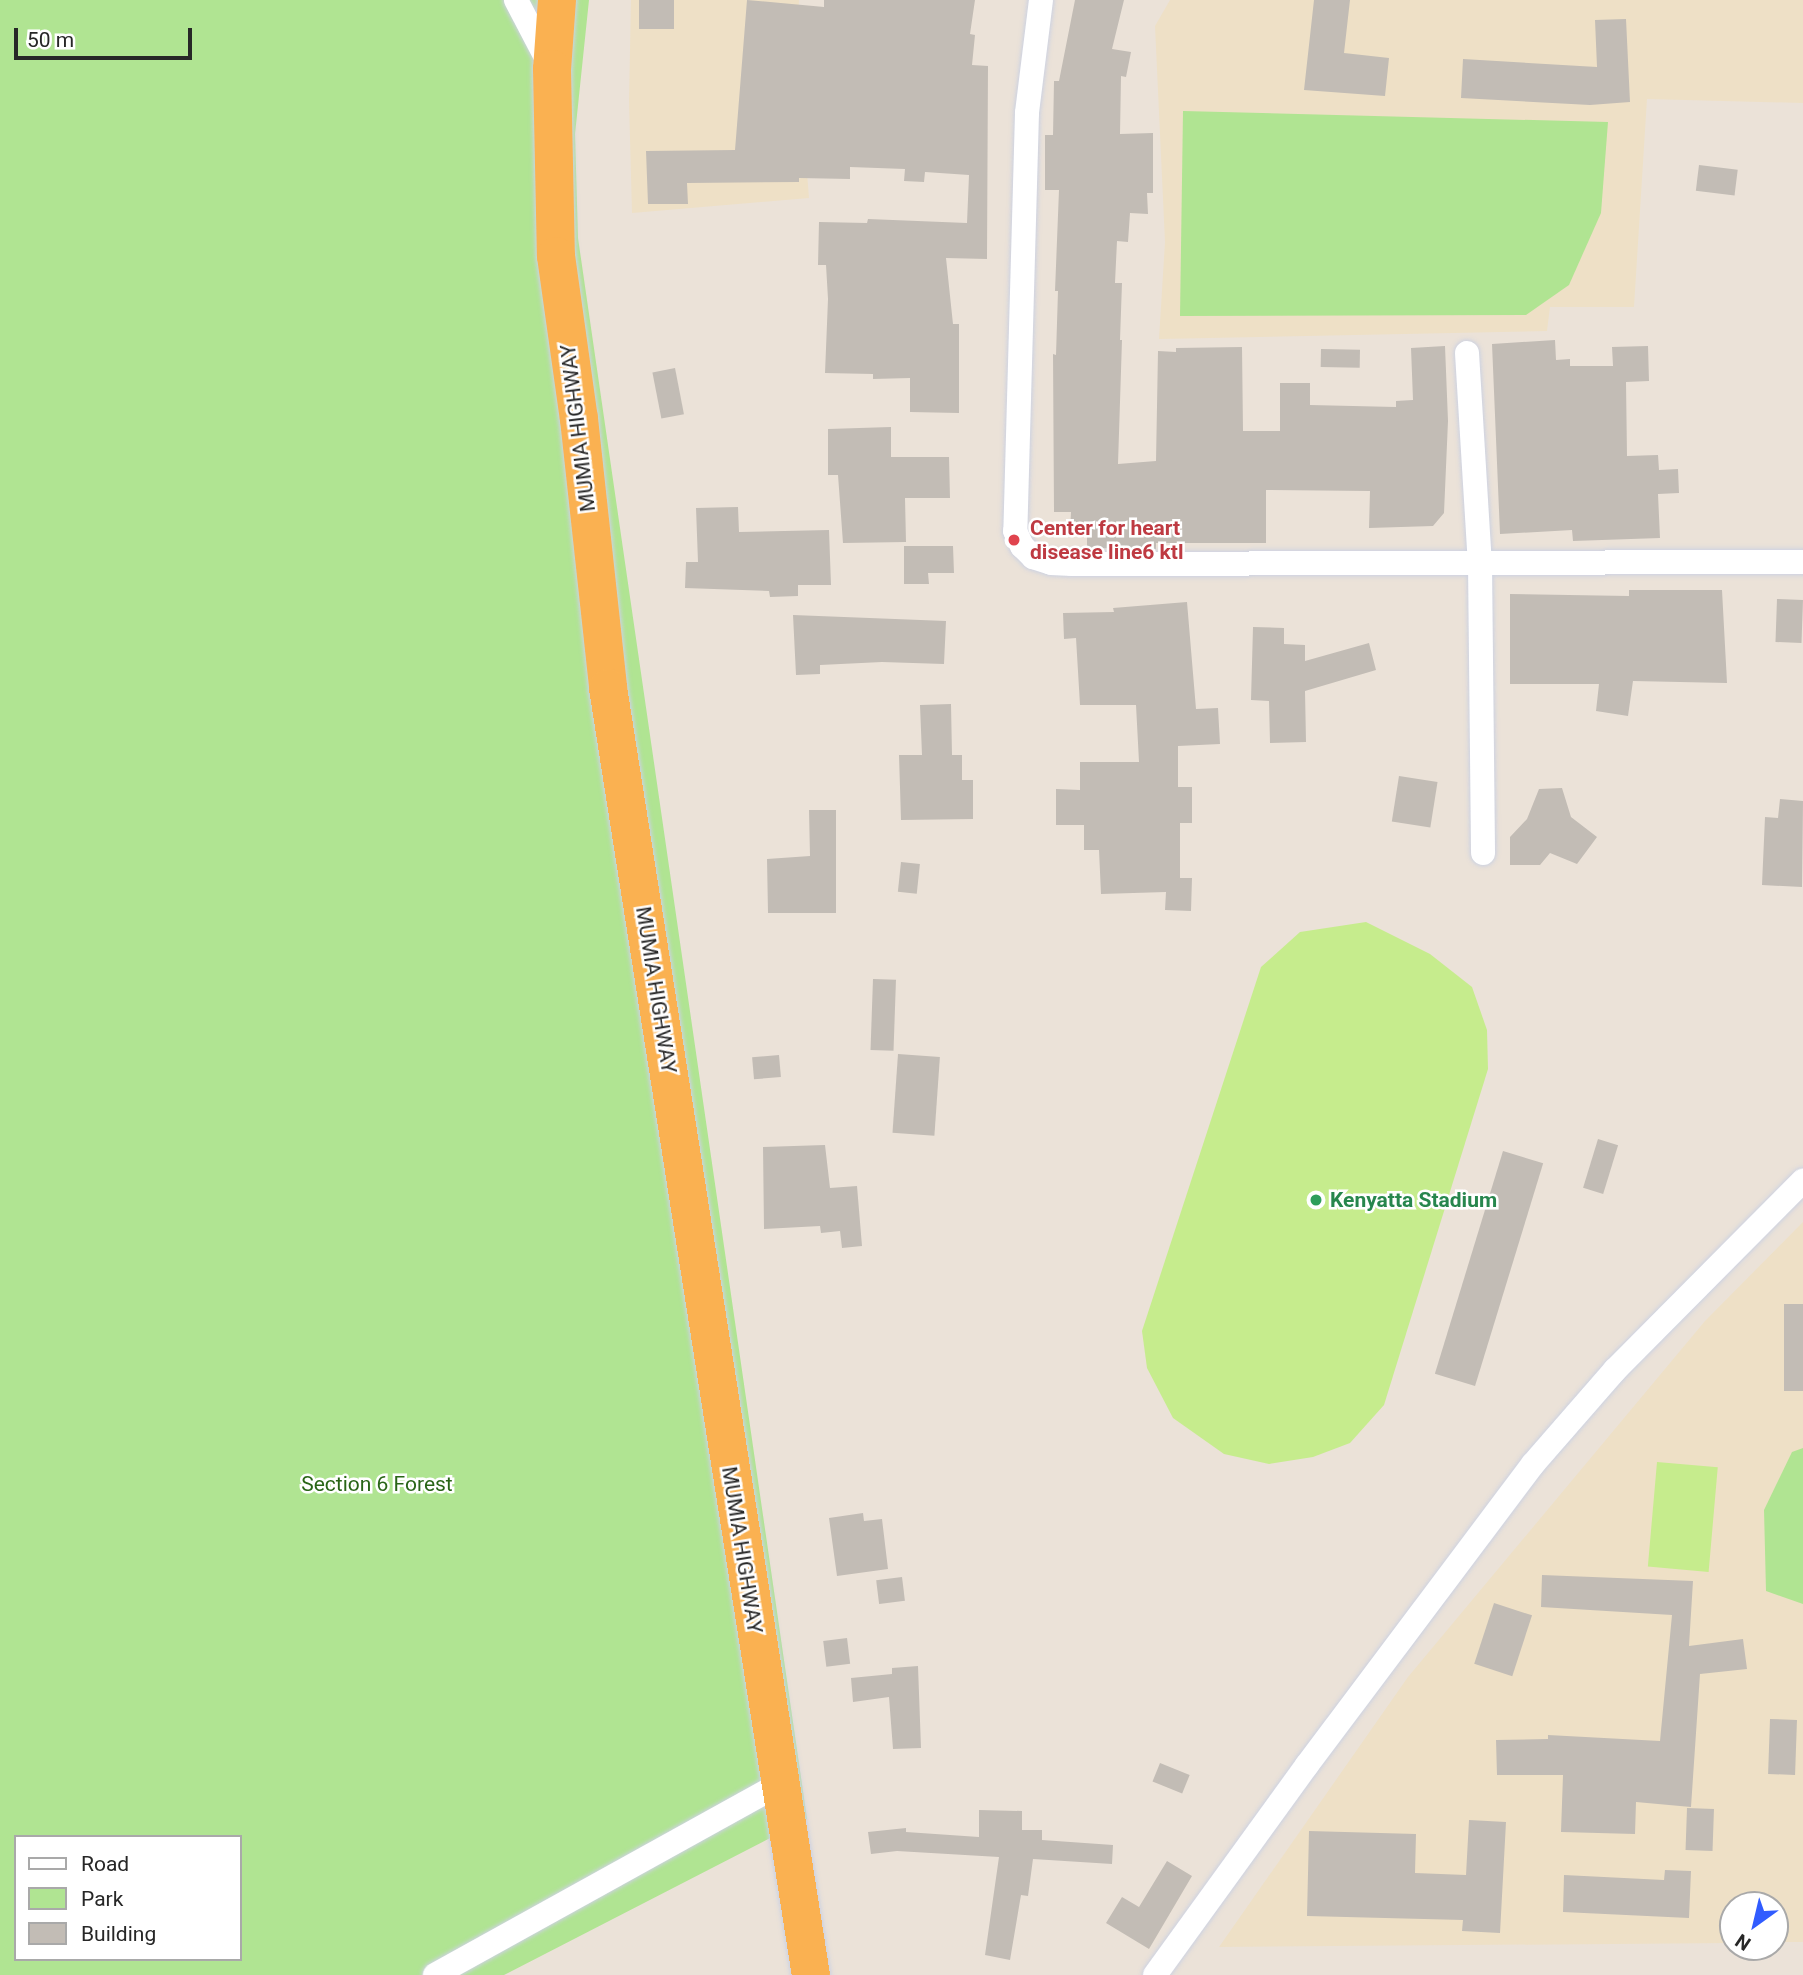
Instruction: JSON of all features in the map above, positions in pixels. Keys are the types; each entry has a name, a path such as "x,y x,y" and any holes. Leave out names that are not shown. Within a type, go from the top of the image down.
{"highway":[{"name":"MUMIA HIGHWAY","path":"557,0 552,69 556,256 579,419 608,688 811,1975"}],"street":[{"path":"516,0 552,69"},
{"path":"1041,0 1027,113 1015,531 1022,546 1033,557 1051,563 1803,562"},
{"path":"1467,353 1480,563 1483,853"},
{"path":"1155,1975 1307,1765 1533,1464 1615,1370 1803,1181"},
{"path":"435,1975 779,1784"}],"shaded area":[{"path":"631,0 799,0 792,133 804,135 809,198 632,213 629,101"},
{"path":"1170,0 1803,0 1803,103 1647,99 1634,307 1550,307 1547,331 1159,339 1165,242 1155,26"},
{"path":"1803,1222 1803,1942 1789,1942 1789,1891 1719,1891 1719,1943 1219,1947 1408,1677 1705,1321"}],"green space":[{"name":"Section 6 Forest","path":"0,0 589,0 575,134 578,238 807,1819 504,1975 0,1975"},
{"path":"1183,111 1608,122 1601,213 1569,285 1526,315 1180,316"},
{"name":"Kenyatta Stadium","path":"1366,922 1430,954 1472,987 1487,1030 1488,1069 1384,1405 1350,1443 1313,1457 1269,1464 1224,1454 1173,1418 1147,1368 1142,1331 1261,967 1300,932"},
{"path":"1803,1448 1803,1604 1766,1591 1764,1510 1792,1452"},
{"path":"1657,1462 1718,1467 1709,1572 1648,1567"}],"building":[{"path":"639,0 674,0 674,29 639,29"},
{"path":"747,0 824,7 824,0 975,0 970,34 975,35 972,65 988,66 987,259 946,258 953,324 959,324 959,413 910,412 910,378 873,379 873,374 825,373 828,299 826,265 818,265 819,222 867,223 868,219 967,223 969,175 925,172 924,182 904,181 905,169 850,167 850,179 799,178 799,182 687,183 688,204 648,204 646,151 735,150"},
{"path":"1075,0 1124,0 1112,49 1131,52 1126,77 1121,76 1120,134 1153,133 1153,193 1147,193 1148,214 1130,213 1128,242 1117,241 1115,283 1122,283 1118,464 1156,461 1158,351 1176,352 1176,348 1242,347 1243,431 1280,431 1280,383 1310,383 1310,405 1396,407 1396,401 1413,400 1411,348 1445,346 1448,421 1444,513 1433,526 1369,528 1370,491 1266,490 1266,543 1156,543 1156,549 1087,548 1087,532 1070,532 1071,512 1054,512 1053,354 1056,355 1058,291 1055,291 1059,190 1045,190 1045,135 1053,135 1054,81 1059,81"},
{"path":"1314,0 1350,0 1344,53 1389,58 1385,96 1304,90"},
{"path":"1626,19 1630,102 1590,105 1461,98 1463,59 1597,67 1595,20"},
{"path":"1699,165 1738,170 1735,196 1696,191"},
{"path":"1555,340 1556,360 1570,359 1570,366 1613,366 1612,347 1648,346 1649,381 1626,382 1627,456 1658,455 1659,470 1678,469 1679,493 1658,494 1660,538 1573,541 1572,530 1500,534 1492,344"},
{"path":"1321,349 1360,350 1360,368 1321,367"},
{"path":"675,368 684,414 661,419 652,372"},
{"path":"891,427 891,457 949,457 950,498 905,498 906,542 843,543 838,475 828,475 828,429"},
{"path":"738,507 739,532 829,530 831,585 798,585 798,596 770,597 769,591 685,588 686,562 698,562 696,508"},
{"path":"904,546 953,546 954,573 928,573 929,584 904,584"},
{"path":"1629,590 1722,590 1727,683 1633,681 1628,716 1596,711 1599,684 1510,684 1510,594 1629,596"},
{"path":"1777,599 1803,600 1801,643 1775,642"},
{"path":"1187,602 1196,709 1218,708 1220,744 1178,746 1178,787 1192,787 1192,823 1180,823 1180,878 1192,878 1191,911 1165,910 1166,892 1101,894 1099,850 1084,850 1084,825 1056,825 1056,789 1080,790 1080,762 1139,762 1136,705 1080,705 1076,638 1064,639 1063,613 1114,612 1113,608"},
{"path":"793,615 946,621 944,664 882,662 820,665 820,674 796,675"},
{"path":"1253,627 1284,628 1284,644 1305,645 1305,661 1369,643 1376,670 1305,691 1306,742 1270,743 1269,701 1251,700"},
{"path":"951,704 952,755 962,755 962,780 973,780 973,819 901,820 899,755 922,755 920,705"},
{"path":"1399,776 1438,782 1430,828 1392,821"},
{"path":"1562,788 1571,817 1597,837 1577,864 1550,853 1540,865 1510,865 1510,837 1527,819 1539,789"},
{"path":"1780,799 1803,801 1802,887 1762,885 1765,817 1778,818"},
{"path":"809,810 836,810 836,913 768,913 767,859 810,856"},
{"path":"901,862 920,864 917,894 898,892"},
{"path":"873,979 896,980 894,1051 871,1050"},
{"path":"898,1054 940,1057 934,1136 892,1133"},
{"path":"779,1055 781,1077 754,1079 752,1057"},
{"path":"1598,1139 1618,1145 1603,1194 1583,1188"},
{"path":"825,1145 830,1188 857,1186 862,1246 842,1248 840,1231 821,1233 820,1226 764,1229 763,1147"},
{"path":"1503,1151 1543,1163 1475,1386 1435,1374"},
{"path":"1784,1304 1803,1304 1803,1391 1784,1391"},
{"path":"863,1513 864,1521 882,1519 888,1569 837,1576 829,1518"},
{"path":"1542,1575 1693,1581 1689,1646 1743,1639 1747,1669 1700,1674 1691,1807 1636,1802 1635,1834 1561,1832 1563,1775 1497,1775 1496,1740 1548,1739 1548,1735 1660,1741 1672,1615 1541,1607"},
{"path":"902,1577 905,1601 879,1604 876,1580"},
{"path":"1494,1603 1532,1615 1512,1676 1474,1664"},
{"path":"847,1638 850,1664 826,1667 823,1641"},
{"path":"918,1666 921,1748 893,1749 889,1697 853,1702 851,1678 892,1674 892,1668"},
{"path":"1770,1719 1797,1720 1795,1775 1768,1774"},
{"path":"1160,1763 1190,1775 1182,1794 1153,1782"},
{"path":"1687,1808 1714,1809 1713,1851 1686,1850"},
{"path":"979,1810 1022,1811 1022,1830 1042,1830 1042,1840 1113,1845 1112,1864 1033,1859 1028,1896 1021,1895 1010,1960 985,1955 999,1857 897,1851 871,1854 868,1832 906,1828 906,1832 979,1837"},
{"path":"1469,1820 1506,1822 1500,1933 1462,1931 1463,1920 1307,1916 1309,1831 1416,1834 1415,1873 1466,1875"},
{"path":"1167,1861 1192,1876 1149,1949 1106,1923 1122,1897 1139,1907"},
{"path":"1665,1870 1691,1871 1689,1918 1563,1912 1564,1875 1664,1880"}],"place":[{"name":"Center for heart disease line6 ktl","path":"1014,540"},
{"name":"Kenyatta Stadium","path":"1316,1200"}]}
